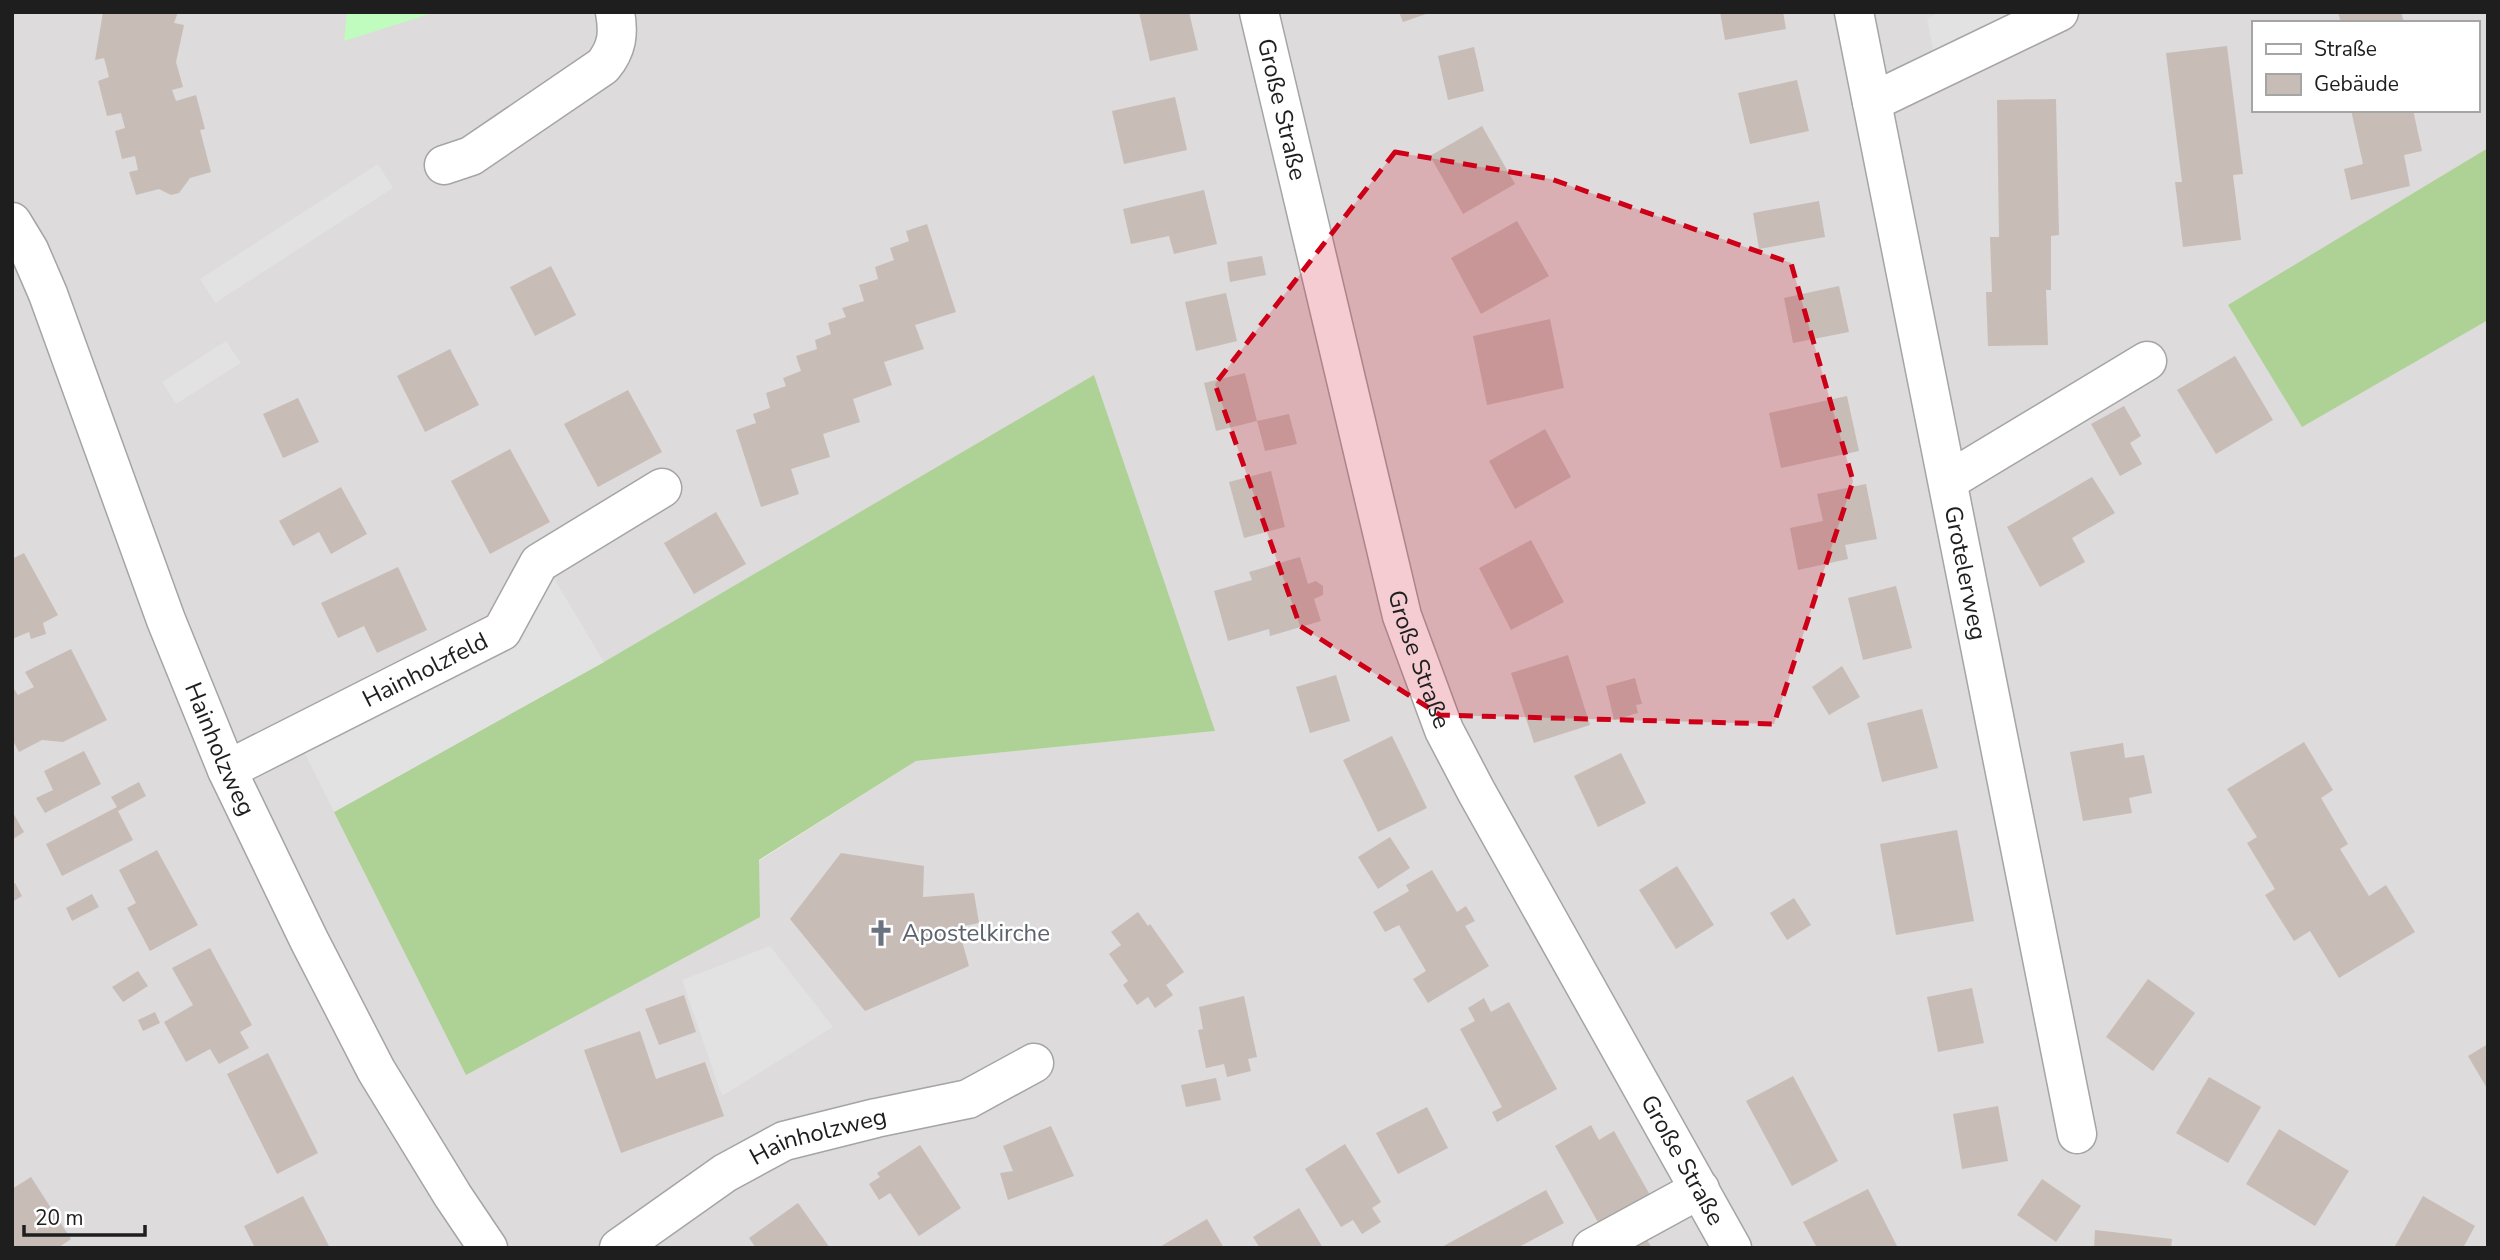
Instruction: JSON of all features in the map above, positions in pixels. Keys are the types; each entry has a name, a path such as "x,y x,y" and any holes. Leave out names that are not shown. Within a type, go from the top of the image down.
{"street":[{"path":"444,165 471,156 603,66 617,41 615,12"},
{"name":"Große Straße","path":"1259,12 1386,554 1416,657 1444,730 1476,791 1732,1248"},
{"name":"Grotelerweg","path":"1854,12 2077,1134"},
{"path":"1872,102 2059,12"},
{"name":"Hainholzweg","path":"12,222 29,250 48,294 166,620 227,770 309,940 376,1070 488,1248"},
{"path":"1948,481 2147,361"},
{"name":"Hainholzfeld","path":"227,770 502,631 539,563 662,488"},
{"name":"Hainholzweg","path":"619,1248 725,1173 783,1141 968,1099 1034,1063"},
{"path":"1592,1248 1700,1189"}],"highlighted area":[{"path":"1395,152 1551,179 1791,263 1853,481 1774,724 1440,715 1300,626 1215,384"}],"shaded area":[{"path":"12,12 2488,12 2488,1248 12,1248","holes":["604,662 1215,731 916,761 759,861 335,812"]},
{"path":"1940,12 2026,12 1934,55 1927,18"},
{"path":"378,164 393,188 215,303 200,279"},
{"path":"226,341 241,363 176,404 162,382"},
{"path":"552,575 604,662 334,812 303,750"},
{"path":"770,946 833,1027 722,1096 682,980"}],"green space":[{"path":"347,12 436,12 344,41"},
{"path":"2488,148 2488,320 2302,427 2228,305"},
{"path":"1094,375 1215,731 916,761 759,860 760,917 466,1075 334,812 604,662"}],"building":[{"path":"103,12 178,12 174,23 184,25 176,62 183,87 172,90 176,101 196,95 205,129 200,130 211,172 190,178 179,193 171,195 159,189 136,195 129,172 138,170 135,156 122,159 115,131 125,128 121,113 107,116 98,81 109,77 104,58 95,60"},
{"path":"1139,12 1189,12 1198,50 1150,61"},
{"path":"1399,12 1428,12 1429,13 1403,22"},
{"path":"1720,12 1783,12 1786,29 1725,40"},
{"path":"2338,12 2401,12 2403,21 2340,21"},
{"path":"2227,46 2243,174 2233,175 2241,240 2183,247 2175,182 2182,182 2166,53"},
{"path":"1474,47 1484,91 1448,100 1438,56"},
{"path":"1797,80 1809,131 1750,144 1738,93"},
{"path":"1175,97 1187,150 1124,164 1112,111"},
{"path":"2056,99 2059,235 2051,236 2051,290 2046,290 2048,345 1988,346 1986,292 1992,292 1990,237 1999,237 1997,100"},
{"path":"2351,112 2413,112 2422,151 2404,155 2410,186 2351,200 2344,169 2363,164"},
{"path":"1482,126 1515,184 1463,214 1430,156"},
{"path":"1204,190 1217,244 1174,254 1169,236 1131,244 1123,209"},
{"path":"1819,201 1825,237 1759,249 1753,213"},
{"path":"1517,221 1549,276 1481,314 1451,258"},
{"path":"927,224 956,312 915,325 924,349 884,362 892,385 853,399 860,422 823,434 830,457 791,469 799,494 761,507 736,430 756,423 753,414 770,408 766,393 786,386 783,378 801,371 796,356 817,349 815,340 831,334 828,323 846,317 842,308 864,301 859,285 878,279 875,267 894,260 890,248 909,241 906,231"},
{"path":"1262,256 1266,275 1230,282 1227,262"},
{"path":"551,266 576,315 535,336 510,287"},
{"path":"1839,286 1849,332 1793,343 1784,298"},
{"path":"1226,293 1237,341 1196,351 1185,302"},
{"path":"1550,319 1564,388 1487,405 1473,336"},
{"path":"450,349 479,405 425,432 397,376"},
{"path":"2235,356 2273,420 2216,454 2177,390"},
{"path":"1245,373 1257,421 1216,431 1204,383"},
{"path":"628,390 662,452 598,487 564,424"},
{"path":"1847,396 1859,451 1781,468 1769,413"},
{"path":"298,398 319,442 283,458 263,414"},
{"path":"2124,406 2141,436 2130,443 2142,464 2120,476 2091,424"},
{"path":"1289,414 1297,444 1265,451 1257,421"},
{"path":"1545,429 1571,477 1515,509 1489,461"},
{"path":"510,449 550,522 490,554 451,481"},
{"path":"1271,471 1285,527 1244,538 1229,482"},
{"path":"2092,477 2115,513 2072,538 2085,562 2040,587 2007,527"},
{"path":"1866,484 1877,539 1845,545 1848,559 1798,570 1790,528 1823,521 1817,494"},
{"path":"341,487 367,534 331,554 319,532 293,546 279,521"},
{"path":"716,512 746,564 694,594 664,543"},
{"path":"1531,540 1564,602 1511,630 1479,568"},
{"path":"24,553 58,615 43,623 46,634 31,639 29,632 12,639 12,559"},
{"path":"1300,557 1308,584 1316,581 1323,586 1323,595 1314,599 1321,621 1270,636 1269,629 1228,641 1214,591 1252,580 1249,572"},
{"path":"398,567 427,630 377,653 364,626 338,638 321,603"},
{"path":"1896,586 1912,648 1863,660 1848,598"},
{"path":"71,649 107,720 63,742 42,740 19,752 12,739 12,690 18,695 34,687 25,672"},
{"path":"1568,655 1590,725 1534,743 1511,673"},
{"path":"1842,666 1860,697 1829,715 1812,687"},
{"path":"1336,675 1350,721 1310,733 1296,687"},
{"path":"1635,678 1642,704 1636,705 1638,713 1614,720 1606,686"},
{"path":"1922,709 1938,768 1882,782 1867,723"},
{"path":"1392,736 1427,808 1378,832 1343,760"},
{"path":"2304,742 2333,790 2321,798 2348,844 2340,849 2369,896 2386,885 2415,932 2339,978 2310,931 2294,941 2265,895 2275,889 2247,843 2257,837 2227,789"},
{"path":"2123,743 2125,758 2144,755 2152,793 2129,798 2132,813 2083,821 2070,752"},
{"path":"84,751 101,784 45,813 36,798 53,790 44,771"},
{"path":"1621,753 1646,803 1598,827 1574,776"},
{"path":"139,782 146,796 118,811 133,840 62,876 46,844 117,807 111,797"},
{"path":"12,811 24,832 13,839 12,837"},
{"path":"1957,830 1974,921 1896,935 1880,844"},
{"path":"1390,837 1410,868 1378,889 1358,857"},
{"path":"157,850 198,925 150,951 127,908 136,903 119,870"},
{"name":"Apostelkirche","path":"841,853 924,866 923,897 974,893 979,923 958,927 969,966 865,1011 790,919"},
{"path":"1677,866 1714,925 1676,949 1639,890"},
{"path":"1432,870 1457,912 1466,906 1475,921 1465,926 1489,966 1428,1003 1413,979 1426,971 1399,925 1385,932 1373,912 1409,891 1406,885"},
{"path":"15,883 22,896 12,902 12,885"},
{"path":"92,894 99,907 72,921 66,908"},
{"path":"1794,898 1811,925 1787,940 1770,913"},
{"path":"1138,912 1148,926 1150,924 1184,972 1166,985 1173,995 1155,1008 1148,997 1137,1005 1123,985 1128,981 1109,954 1121,945 1111,932"},
{"path":"210,948 252,1025 240,1032 249,1048 219,1064 210,1049 186,1062 164,1022 193,1005 172,968"},
{"path":"138,971 148,986 123,1002 112,987"},
{"path":"2148,979 2195,1013 2153,1071 2106,1037"},
{"path":"1972,988 1984,1043 1938,1052 1927,997"},
{"path":"684,995 696,1032 659,1045 645,1009"},
{"path":"1244,996 1257,1057 1248,1059 1251,1071 1227,1077 1224,1064 1206,1068 1198,1030 1203,1029 1199,1007"},
{"path":"1484,998 1491,1012 1509,1002 1557,1089 1497,1122 1492,1112 1502,1107 1460,1029 1475,1021 1468,1008"},
{"path":"155,1012 160,1023 143,1031 138,1020"},
{"path":"640,1031 656,1079 705,1062 724,1116 621,1153 584,1050"},
{"path":"2488,1044 2488,1090 2468,1056"},
{"path":"268,1053 318,1153 277,1174 227,1074"},
{"path":"1793,1076 1838,1161 1792,1186 1746,1101"},
{"path":"2209,1077 2261,1107 2228,1163 2176,1133"},
{"path":"1216,1078 1221,1100 1186,1107 1181,1085"},
{"path":"1998,1106 2008,1161 1962,1169 1953,1114"},
{"path":"1427,1107 1448,1148 1398,1174 1376,1133"},
{"path":"1591,1125 1599,1140 1614,1131 1650,1195 1599,1224 1555,1146"},
{"path":"1051,1126 1074,1176 1008,1200 1000,1173 1013,1171 1003,1146"},
{"path":"2279,1129 2349,1171 2315,1226 2246,1184"},
{"path":"1345,1144 1381,1202 1372,1208 1381,1222 1362,1234 1353,1220 1341,1227 1305,1169"},
{"path":"920,1145 961,1208 919,1236 890,1193 879,1200 869,1184 880,1177 877,1173"},
{"path":"31,1177 71,1239 58,1248 12,1248 12,1189"},
{"path":"2042,1179 2081,1206 2056,1242 2017,1215"},
{"path":"1868,1189 1898,1248 1817,1248 1803,1222"},
{"path":"1546,1190 1564,1223 1517,1248 1440,1248"},
{"path":"303,1196 330,1248 255,1248 244,1226"},
{"path":"2423,1196 2475,1226 2463,1248 2394,1248"},
{"path":"798,1203 830,1248 756,1248 749,1238"},
{"path":"1299,1208 1323,1248 1260,1248 1253,1237"},
{"path":"1207,1219 1224,1248 1158,1248"},
{"path":"2095,1230 2172,1239 2171,1248 2094,1248"},
{"path":"1647,1240 1652,1248 1633,1248"}],"place":[{"name":"Apostelkirche","path":"881,933"}]}
